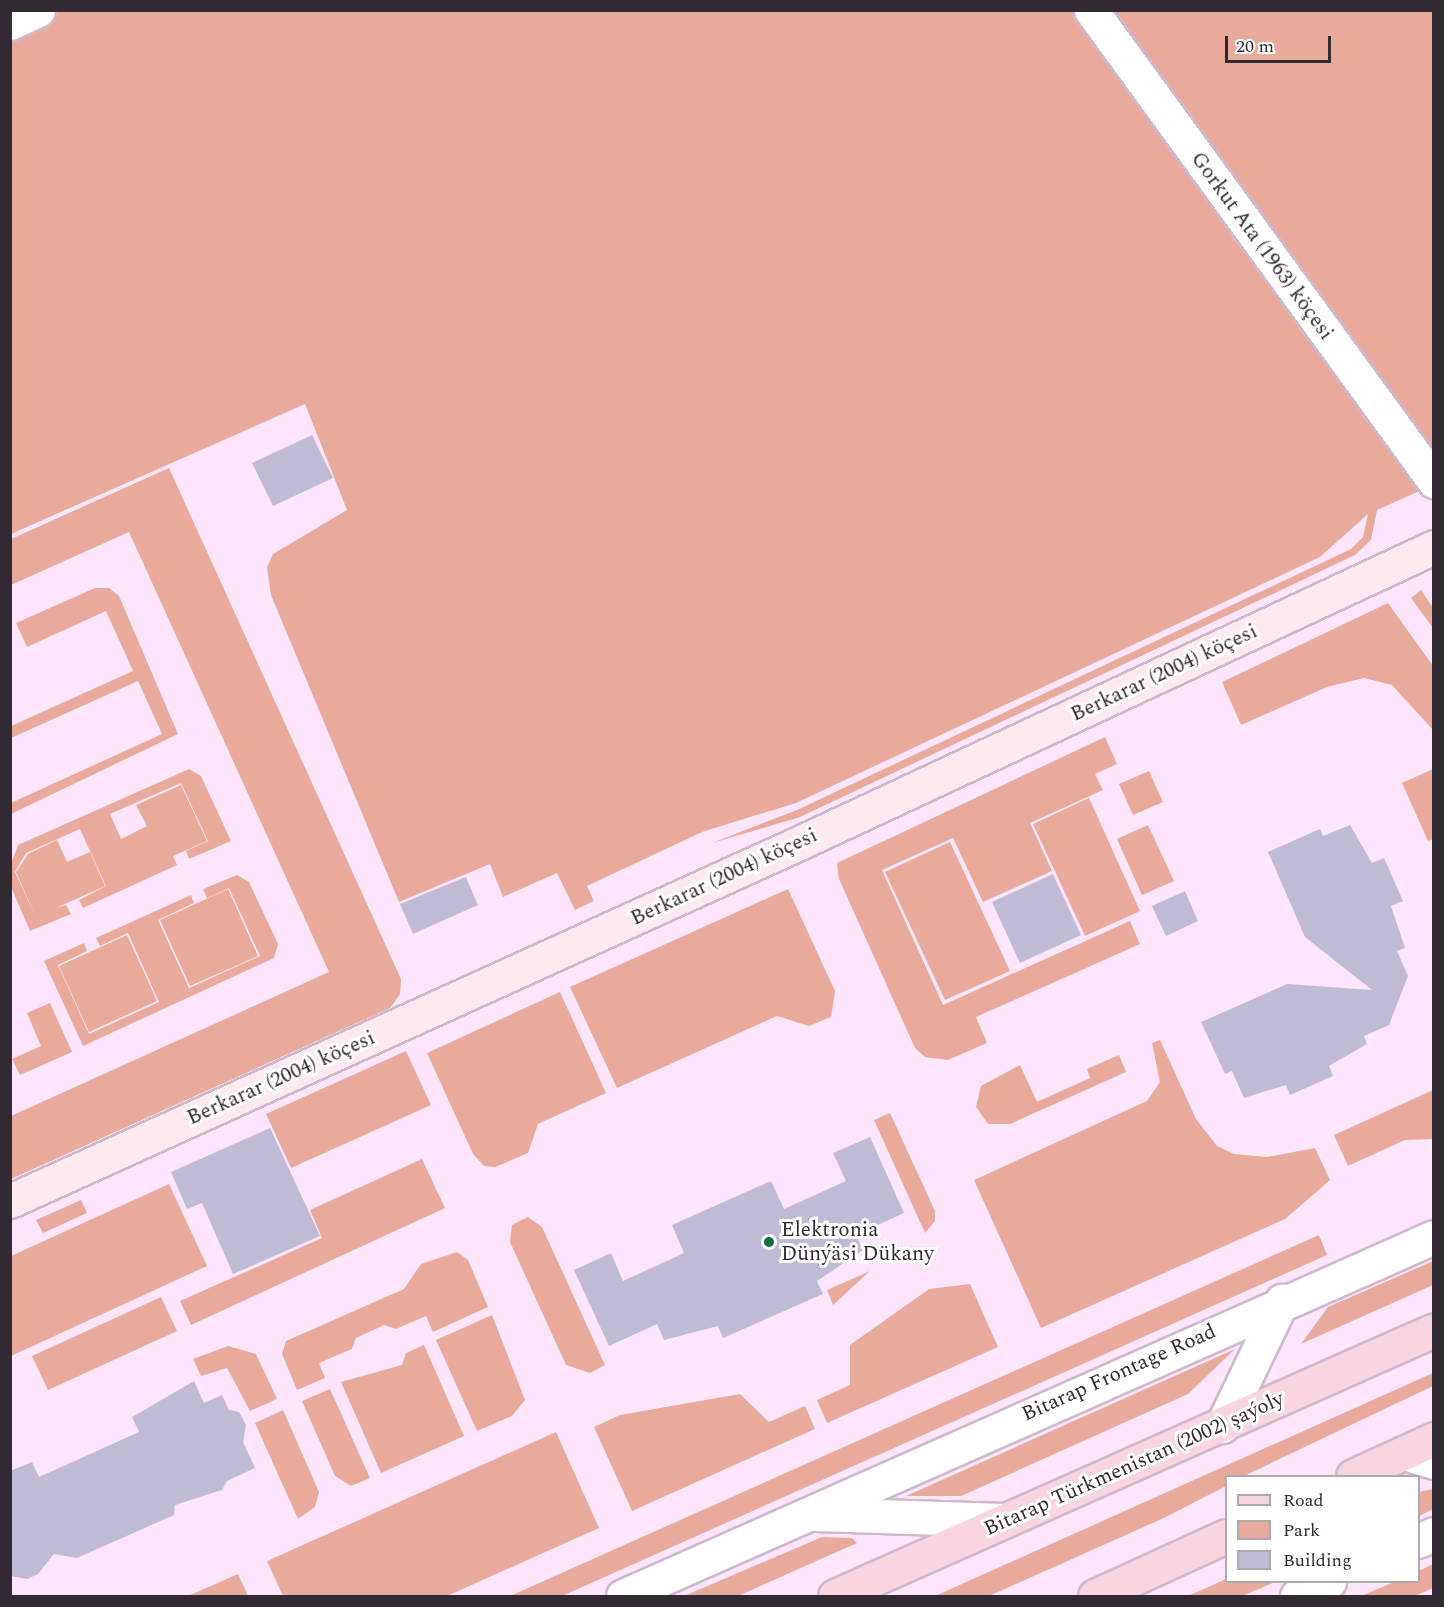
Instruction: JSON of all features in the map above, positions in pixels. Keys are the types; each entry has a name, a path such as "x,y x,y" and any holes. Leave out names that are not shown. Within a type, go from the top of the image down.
{"main road":[{"name":"Bitarap Türkmenistan (2002) şaýoly","path":"835,1596 1434,1330"},
{"path":"1356,1475 1419,1457 1434,1439"},
{"path":"1095,1596 1140,1585 1225,1537"}],"street":[{"path":"10,24 38,10"},
{"name":"Gorkut Ata (1963) köçesi","path":"1091,10 1434,482"},
{"name":"Berkarar (2004) köçesi","path":"10,1200 808,839 1434,547"},
{"name":"Bitarap Frontage Road","path":"623,1596 1282,1301 1434,1237"},
{"path":"1222,1426 1282,1301"},
{"name":"Bitarap Frontage Road","path":"807,1514 1005,1520"},
{"path":"1420,1541 1434,1534"},
{"path":"1297,1596 1325,1583"}],"green space":[{"path":"11,11 1433,11 1433,485 1377,510 1371,540 1355,555 800,817 712,843 797,810 1351,549 1363,537 1368,514 1320,557 796,803 702,832 587,886 594,901 575,910 557,873 503,897 490,864 399,902 271,595 267,567 273,554 347,510 305,404 11,534"},
{"path":"169,468 401,979 400,994 390,1008 11,1179 11,1116 329,972 129,532 11,585 11,539"},
{"path":"95,588 109,588 119,596 178,734 11,814 11,803 162,734 138,681 11,738 11,726 133,671 106,611 27,647 16,623"},
{"path":"1421,590 1433,608 1433,628 1411,598"},
{"path":"1388,603 1433,666 1433,730 1392,685 1364,678 1327,687 1241,725 1222,682"},
{"path":"1105,737 1117,764 1095,774 1103,790 1030,823 1052,871 983,902 953,838 882,870 943,1005 1130,921 1140,944 976,1017 987,1043 948,1060 925,1057 915,1048 839,879 837,863"},
{"path":"189,769 201,776 231,841 189,859 186,851 208,841 181,783 110,814 121,839 147,826 136,805 181,785 207,841 173,856 177,865 83,908 79,900 106,886 80,829 26,853 15,872 36,918 16,872 28,854 57,840 67,862 90,852 105,886 56,908 66,905 71,914 30,931 11,887 11,864 18,845"},
{"path":"1433,769 1433,839 1428,841 1402,783"},
{"path":"1149,771 1163,802 1133,815 1119,784"},
{"path":"1089,798 1140,911 1085,936 1033,824"},
{"path":"1148,825 1174,881 1142,895 1117,839"},
{"path":"950,842 1010,971 945,1000 885,872"},
{"path":"237,875 249,882 278,944 274,958 83,1046 44,961 84,943 87,951 58,965 89,1034 159,1002 128,933 100,946 96,938 191,895 194,903 158,920 189,988 260,956 229,888 207,898 203,889"},
{"path":"228,889 258,956 190,986 160,920"},
{"path":"788,889 835,991 831,1017 809,1026 777,1016 617,1088 570,987"},
{"path":"127,935 157,1001 89,1032 59,966"},
{"path":"560,992 606,1093 538,1124 528,1153 495,1167 484,1166 473,1154 427,1053"},
{"path":"50,1003 72,1052 20,1075 12,1059 41,1046 27,1013"},
{"path":"1160,1040 1196,1119 1217,1146 1234,1154 1267,1157 1315,1148 1330,1180 1285,1219 1041,1328 974,1180 1147,1101 1160,1082 1152,1043"},
{"path":"406,1051 431,1105 291,1168 266,1114"},
{"path":"1119,1055 1126,1072 1010,1124 988,1124 976,1107 981,1086 1020,1065 1037,1102 1090,1078 1087,1069"},
{"path":"1433,1090 1433,1139 1405,1140 1348,1166 1334,1135"},
{"path":"890,1113 935,1211 935,1221 925,1233 874,1120"},
{"path":"422,1159 445,1208 191,1325 180,1301 322,1238 310,1210"},
{"path":"169,1184 207,1266 11,1356 11,1256"},
{"path":"81,1200 87,1213 43,1233 36,1220"},
{"path":"528,1217 542,1227 605,1365 590,1373 566,1365 510,1242 512,1225"},
{"path":"1319,1235 1327,1255 562,1596 510,1596"},
{"path":"457,1252 468,1260 488,1307 433,1332 426,1316 396,1329 384,1325 356,1338 352,1349 319,1363 325,1378 297,1390 282,1354 286,1341 404,1289 421,1264"},
{"path":"1433,1261 1433,1285 1301,1344 1328,1307"},
{"path":"870,1271 833,1305 827,1290"},
{"path":"970,1284 998,1347 827,1423 817,1400 850,1385 850,1345 929,1289"},
{"path":"161,1297 177,1331 48,1390 32,1356"},
{"path":"492,1315 525,1400 512,1416 477,1431 436,1340"},
{"path":"424,1345 464,1436 381,1473 341,1382 402,1365 406,1353"},
{"path":"228,1346 256,1354 277,1399 250,1411 227,1368 201,1376 193,1359"},
{"path":"1235,1349 1188,1394 961,1496 906,1496"},
{"path":"1433,1373 1433,1386 1246,1475 1225,1475 1225,1487 1166,1517 989,1596 935,1596"},
{"path":"330,1389 370,1478 351,1486 335,1476 302,1401"},
{"path":"740,1394 769,1422 805,1406 815,1429 632,1511 594,1427 620,1415"},
{"path":"283,1410 319,1492 315,1507 298,1519 255,1423"},
{"path":"556,1432 599,1528 447,1596 283,1596 267,1561"},
{"path":"1433,1489 1433,1509 1420,1516 1420,1492"},
{"path":"822,1537 852,1538 857,1543 738,1596 684,1596"},
{"path":"1433,1564 1433,1588 1415,1596 1361,1596 1392,1583 1420,1583 1420,1570"},
{"path":"238,1574 248,1596 188,1596"},
{"path":"1225,1579 1225,1583 1273,1583 1242,1596 1188,1596"}],"building":[{"path":"312,435 333,478 273,506 252,463"},
{"path":"1350,825 1372,863 1384,858 1403,901 1391,906 1405,948 1397,951 1408,976 1389,1025 1364,1036 1367,1044 1329,1066 1333,1076 1290,1095 1286,1085 1244,1098 1232,1071 1225,1074 1201,1022 1287,984 1372,990 1305,937 1268,852 1320,829 1323,836"},
{"path":"1053,874 1081,935 1020,963 992,902"},
{"path":"466,877 478,905 413,934 400,904"},
{"path":"1185,891 1198,921 1166,936 1152,906"},
{"path":"270,1128 320,1236 233,1274 202,1203 187,1209 171,1172"},
{"name":"Elektronia Dünýäsi Dükany","path":"870,1137 904,1213 856,1235 863,1250 817,1281 823,1294 723,1338 718,1326 664,1340 657,1324 609,1346 574,1270 611,1253 623,1281 684,1253 672,1225 771,1181 784,1209 846,1181 833,1153"},
{"path":"194,1381 204,1403 222,1395 229,1410 239,1412 246,1425 243,1442 255,1468 227,1481 222,1490 175,1505 174,1515 77,1558 54,1554 38,1574 27,1579 10,1576 10,1471 32,1462 39,1477 139,1432 132,1417"}],"place":[{"name":"Elektronia Dünýäsi Dükany","path":"769,1242"}]}
